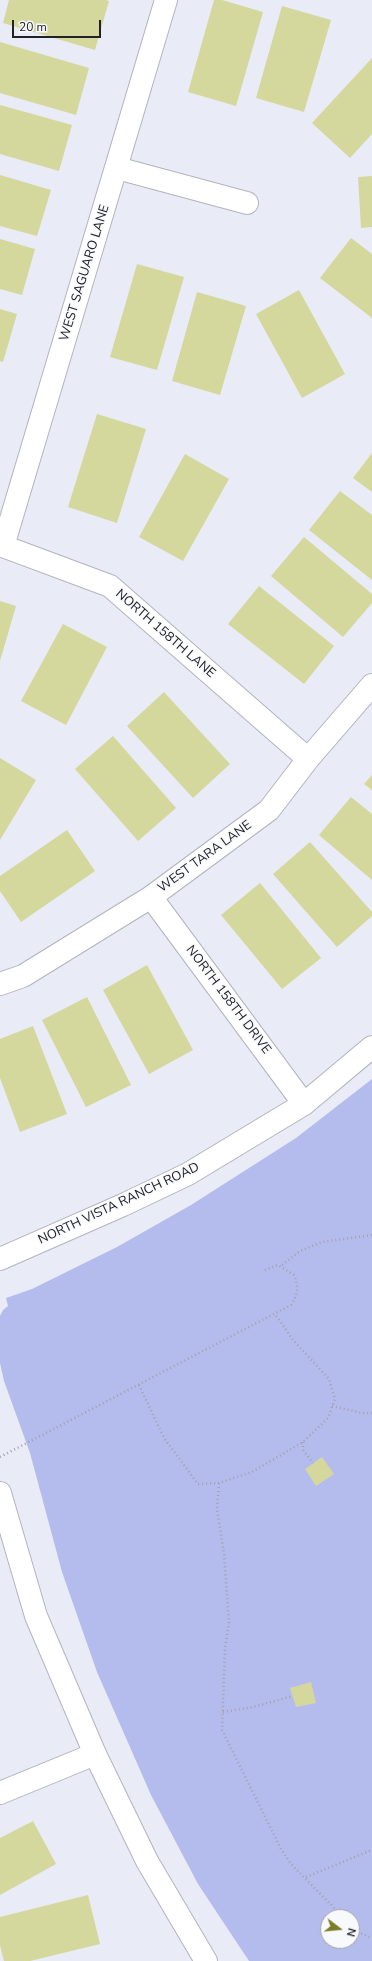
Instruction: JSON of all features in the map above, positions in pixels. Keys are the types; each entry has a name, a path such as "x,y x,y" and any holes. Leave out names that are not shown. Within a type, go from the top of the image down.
{"street":[{"name":"WEST SAGUARO LANE","path":"2,545 117,168 166,0"},
{"path":"117,168 247,204"},
{"name":"NORTH 158TH LANE","path":"2,545 110,586 308,759"},
{"name":"WEST TARA LANE","path":"0,984 23,976 151,897 269,810 308,759 372,685"},
{"name":"NORTH 158TH DRIVE","path":"151,897 304,1104"},
{"name":"NORTH VISTA RANCH ROAD","path":"0,1259 116,1208 188,1174 304,1104 372,1047"},
{"path":"0,1493 36,1616 95,1754 147,1861 206,1961"},
{"path":"0,1792 95,1754"}],"path":[{"path":"265,1270 273,1266 282,1265 300,1251 322,1242 372,1235"},
{"path":"0,1456 291,1305 297,1293 297,1281 294,1275 282,1265"},
{"path":"139,1385 164,1438 198,1484 218,1483 252,1472 303,1442 328,1418 335,1399 329,1379 294,1340 275,1314"},
{"path":"332,1406 362,1413 372,1413"},
{"path":"303,1442 303,1450 313,1463"},
{"path":"218,1483 217,1509 224,1554 229,1624 225,1648 222,1730 281,1849 291,1864 306,1877 336,1909"},
{"path":"223,1712 253,1707 292,1696"},
{"path":"306,1877 372,1850"},
{"path":"360,1933 372,1938"}],"shaded area":[{"path":"372,1079 372,1961 249,1961 198,1884 151,1795 97,1672 62,1572 30,1453 4,1381 0,1363 0,1316 3,1310 8,1306 6,1298 32,1289 117,1247 191,1205 296,1138"}],"building":[{"path":"9,0 109,1 95,50 3,23"},
{"path":"214,0 222,0 263,12 236,106 188,92"},
{"path":"282,6 331,20 304,112 256,98"},
{"path":"0,42 89,68 76,115 0,93"},
{"path":"372,58 372,134 350,158 312,123"},
{"path":"0,105 72,125 59,171 0,154"},
{"path":"0,175 51,190 37,236 0,226"},
{"path":"372,176 372,227 361,228 358,177"},
{"path":"351,238 372,254 372,318 320,278"},
{"path":"0,239 35,249 22,295 0,289"},
{"path":"137,264 184,277 157,370 110,357"},
{"path":"299,290 345,374 302,398 256,314"},
{"path":"197,292 246,306 220,395 172,381"},
{"path":"0,309 17,314 3,362 0,361"},
{"path":"97,414 146,429 117,523 68,507"},
{"path":"372,453 372,492 353,478"},
{"path":"185,454 229,479 183,561 139,537"},
{"path":"340,491 372,515 372,580 309,530"},
{"path":"304,537 372,594 372,603 343,637 271,576"},
{"path":"259,586 334,646 304,684 228,624"},
{"path":"0,601 16,606 0,661"},
{"path":"63,624 107,647 66,725 21,701"},
{"path":"164,692 230,764 193,798 127,726"},
{"path":"113,736 176,808 138,841 75,769"},
{"path":"0,758 36,780 0,840"},
{"path":"372,775 372,790 364,784"},
{"path":"351,797 372,814 372,880 319,835"},
{"path":"67,830 95,871 21,922 0,891 0,876"},
{"path":"310,842 372,912 372,916 337,947 273,874"},
{"path":"260,883 321,958 282,989 221,915"},
{"path":"147,965 193,1050 149,1074 103,990"},
{"path":"87,997 131,1085 86,1107 42,1020"},
{"path":"33,1026 67,1114 20,1132 0,1078 0,1039"},
{"path":"322,1457 334,1474 316,1486 305,1469"},
{"path":"311,1682 316,1703 296,1707 290,1688"},
{"path":"33,1821 56,1864 0,1895 0,1838"},
{"path":"88,1895 100,1944 30,1961 4,1961 0,1945 0,1917"}]}
